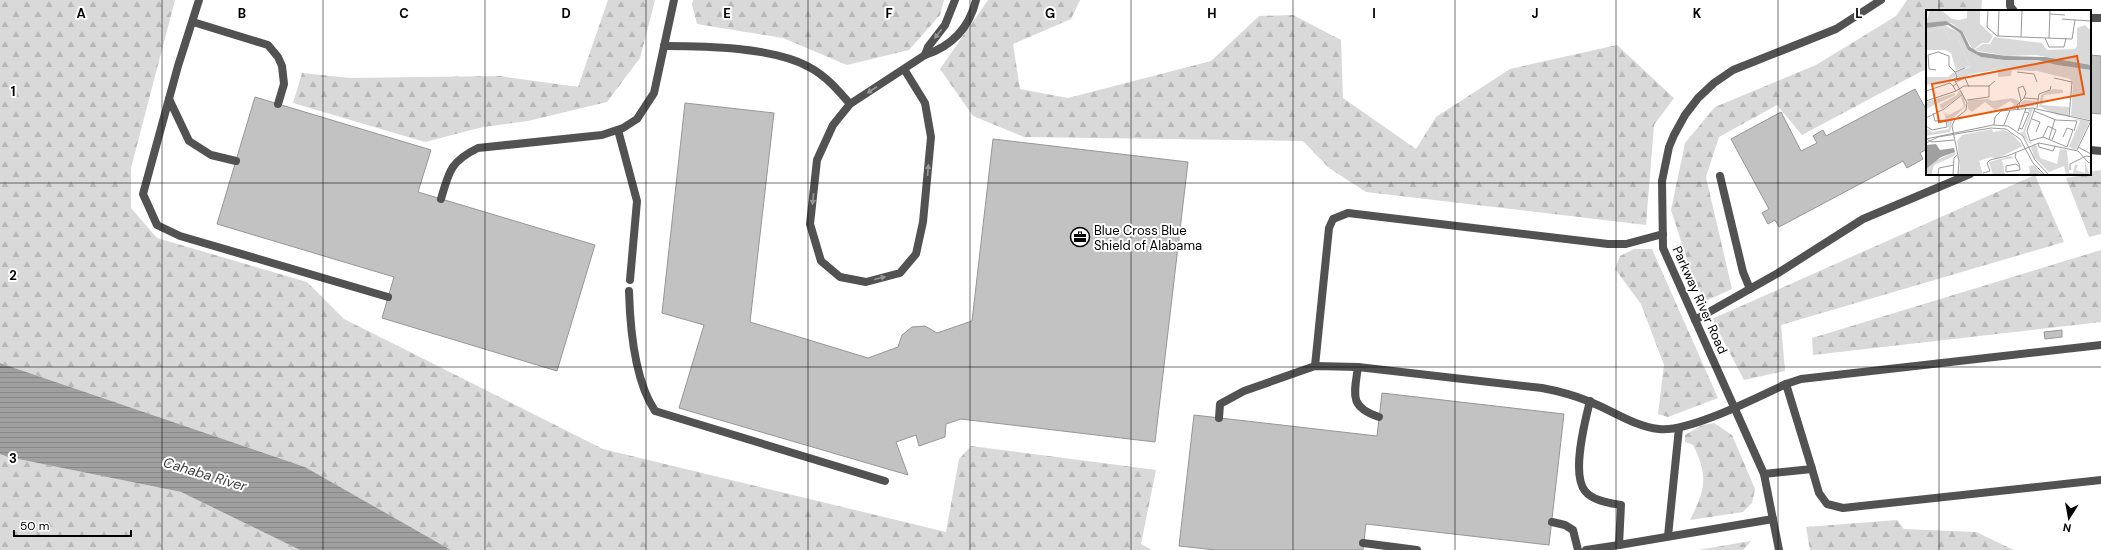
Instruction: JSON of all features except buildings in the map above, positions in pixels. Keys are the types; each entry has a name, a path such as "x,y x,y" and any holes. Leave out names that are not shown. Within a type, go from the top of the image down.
{"street":[{"path":"199,0 169,99 144,194 157,225 180,236 388,297"},
{"path":"441,199 454,164 462,156 478,148 602,135 618,130 637,119 654,94 674,0"},
{"path":"925,55 928,47 945,25 955,0"},
{"path":"904,69 925,103 931,137 923,222 916,254 900,273 866,282 840,277 821,261 810,224 817,160 834,125 850,104 925,55 942,50 960,35 969,20 976,0"},
{"name":"Parkway River Road","path":"1779,550 1764,474 1663,248 1662,181 1669,147 1685,115 1698,98 1714,83 1733,70 1836,29 1861,15 1881,0"},
{"path":"2010,0 2010,6 2013,10"},
{"path":"193,22 268,45 278,57 282,66 284,84 278,104"},
{"path":"664,46 743,49 786,58 809,67 835,85 850,104"},
{"path":"169,99 189,141 211,155 236,161"},
{"path":"618,130 637,201 630,280"},
{"path":"2091,150 2101,151"},
{"path":"1695,320 1750,289 1863,219 1968,175"},
{"path":"1720,176 1743,272 1750,289"},
{"path":"1315,366 1329,228 1333,219 1348,213 1608,244 1626,244 1663,234"},
{"path":"629,291 630,317 637,359 647,399 655,411 885,481"},
{"path":"1219,418 1220,404 1244,392 1315,366 1358,367 1542,388 1570,394 1590,401 1644,426 1659,429 1679,428 1734,408 1786,384 1801,379 2101,346"},
{"path":"1358,367 1354,396 1357,405 1366,413 1379,417"},
{"path":"1786,384 1819,493 1827,504 1843,508 2101,480"},
{"path":"1590,401 1580,440 1579,479 1584,491 1591,497 1621,505 1619,545"},
{"path":"1668,536 1679,428"},
{"path":"1764,474 1812,469"},
{"path":"1586,550 1773,519"},
{"path":"1552,522 1565,525 1573,530 1578,550"},
{"path":"1363,543 1417,550"}],"green space":[{"path":"0,0 175,0 131,168 131,208 157,238 307,282 344,319 603,449 946,532 959,459 971,446 1156,470 1141,544 1152,550 451,550 305,467 0,363"},
{"path":"608,0 655,0 640,58 607,102 528,121 483,127 425,142 293,103 302,73 350,78 500,76 578,87"},
{"path":"693,0 944,0 940,15 909,50 847,65 783,38 697,24 692,5"},
{"path":"988,0 1080,0 1071,19 1013,44 1020,89 1068,98 1211,61 1259,16 1293,15 1341,40 1343,98 1416,149 1436,117 1510,69 1617,45 1674,98 1654,125 1646,225 1366,192 1329,168 1303,141 1024,137 973,116 940,69"},
{"path":"1907,0 1982,0 1981,10 1926,10 1926,70 1802,135 1777,105 1719,137 1706,177 1732,289 1701,303 1671,210 1685,143 1715,107 1816,65 1896,16"},
{"path":"2101,170 2101,234 2089,237 2066,178 2091,175 2091,172"},
{"path":"2035,175 2064,242 1781,325 1785,371 1744,380 1712,319"},
{"path":"1634,249 1652,249 1718,398 1668,417 1658,414 1664,365 1641,304 1615,269 1620,256"},
{"path":"2101,250 2101,322 1813,355 1812,338"},
{"path":"1714,423 1732,435 1755,489 1752,503 1743,512 1690,520 1702,491 1703,474 1693,445 1685,442 1685,435 1702,425"},
{"path":"0,453 8,457 181,492 300,550 0,550"},
{"path":"1897,520 1904,529 1976,532 2014,550 1810,550 1806,527"},
{"path":"1751,541 1743,550 1698,550"}],"water":[{"name":"Cahaba River","path":"0,363 305,467 451,550 300,550 181,492 8,457 0,454"}],"place":[{"name":"Blue Cross Blue Shield of Alabama","path":"1080,237"}]}
